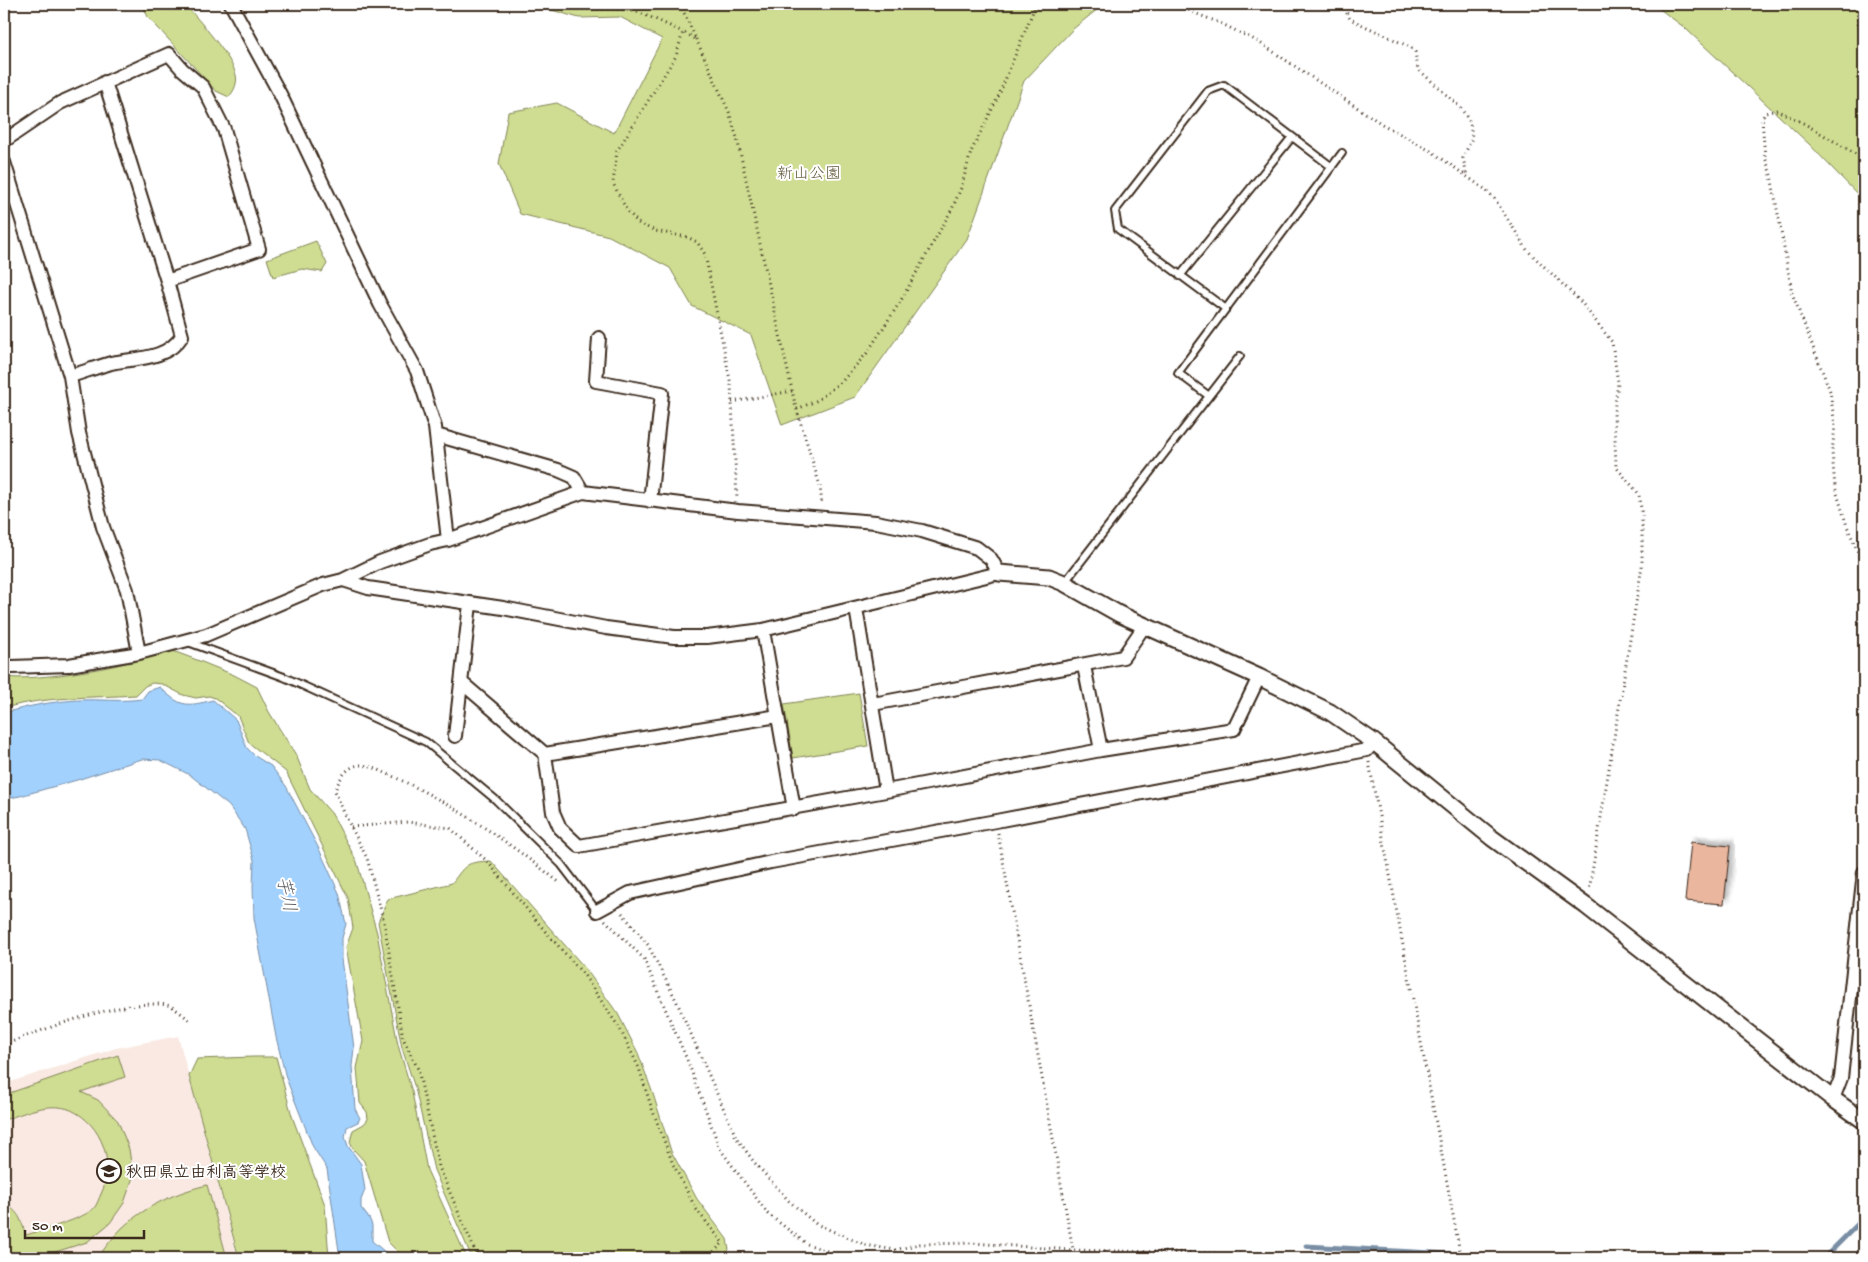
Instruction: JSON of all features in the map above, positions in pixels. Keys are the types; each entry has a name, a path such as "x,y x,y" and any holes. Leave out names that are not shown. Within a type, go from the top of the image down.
{"street":[{"path":"230,4 280,94 380,304 417,370 436,435 448,540"},
{"path":"4,141 60,103 169,54 182,69 203,87 224,130 259,249 168,281"},
{"path":"70,376 111,364 156,356 176,345 182,336 168,281 105,82"},
{"path":"4,162 70,376 79,433 103,527 127,590 139,653"},
{"path":"599,338 596,381 662,393 650,501"},
{"path":"436,435 558,470 574,477 583,492"},
{"path":"4,665 12,667 69,665 139,653 206,635 323,585 343,580 380,562 583,492 738,511 876,522 922,531 977,548 991,559 999,573"},
{"path":"343,580 368,588 502,608 606,628 674,637 708,638 763,630 999,573 1049,577 1119,614 1145,624 1330,712 1370,746 1586,906 1864,1122"},
{"path":"455,736 470,604"},
{"path":"856,608 886,791"},
{"path":"873,704 1084,666 1123,657 1145,624"},
{"path":"763,630 794,809"},
{"path":"1084,666 1101,750"},
{"path":"461,682 545,754 553,812 560,828 580,846 794,809 1101,750 1234,728 1259,677"},
{"path":"545,754 778,716"},
{"path":"597,912 630,894 771,862 996,822 1370,746"},
{"path":"1833,1099 1841,1078 1864,872"}],"lane":[{"path":"1226,309 1118,229 1115,211 1208,91 1224,85 1332,167"},
{"path":"1180,276 1292,137"},
{"path":"1209,396 1178,373 1342,153"},
{"path":"1064,584 1240,356"},
{"path":"184,640 284,678 426,742 496,800 561,864 597,912"}],"path":[{"path":"558,4 590,11 630,10 696,38"},
{"path":"680,4 730,112 796,409 820,486 822,518"},
{"path":"796,409 818,400 843,380 868,353 900,302 952,209 961,188 971,152 999,95 1036,4"},
{"path":"1175,4 1257,41 1382,124 1431,151 1486,190 1495,199 1528,250 1581,302 1612,342 1618,383 1614,412 1616,467 1639,494 1642,516 1642,566 1586,906"},
{"path":"1342,4 1350,20 1410,47 1415,52 1418,69 1460,107 1470,122 1472,138 1463,158 1467,177"},
{"path":"1855,4 1859,28 1864,40"},
{"path":"683,32 676,56 617,151 613,183 626,209 638,223 655,231 687,237 697,242 705,254 728,367 732,402 738,511"},
{"path":"1864,159 1806,124 1777,110 1765,113 1762,119 1765,157 1771,175 1792,293 1830,391 1835,426 1832,452 1835,487 1847,526 1864,567"},
{"path":"732,402 792,391"},
{"path":"1370,746 1461,1258"},
{"path":"478,1258 439,1167 418,1069 403,1038 382,913 367,858 335,791 339,781 349,768 360,765 374,768 418,788 477,821 519,850 566,887"},
{"path":"351,827 408,822 450,828 487,861 545,932 584,975 620,1029 639,1068 650,1106 672,1164 696,1209 723,1243 707,1258"},
{"path":"996,822 1073,1250"},
{"path":"597,912 623,913 648,945 676,1000 736,1137 754,1162 788,1201 816,1224 865,1245 895,1250 920,1244 972,1242 1073,1250 1416,1258"},
{"path":"597,912 644,959 688,1062 720,1149 768,1214 807,1244 847,1258"},
{"path":"4,1045 75,1019 141,1003 169,1005 192,1022"}],"shaded area":[{"name":"秋田県立由利高等学校","path":"178,1036 238,1258 4,1258 4,1084 116,1048"}],"green space":[{"path":"142,4 185,4 214,38 233,67 236,81 234,90 229,97 216,91 148,17"},
{"name":"新山公園","path":"531,4 1104,4 1073,29 1024,81 967,239 855,397 782,425 751,335 692,306 670,268 609,236 520,214 499,164 508,112 557,103 614,133 662,39 620,17 579,18"},
{"path":"1653,4 1864,4 1864,201 1809,144 1685,28"},
{"path":"316,241 327,264 322,272 302,269 273,277 267,259"},
{"path":"165,651 173,651 197,660 234,675 257,687 269,712 296,755 310,789 332,814 357,862 377,933 398,1045 412,1092 427,1170 467,1258 404,1258 388,1242 364,1161 353,1149 350,1142 353,1130 364,1124 368,1119 367,1112 360,1103 357,1068 363,1041 346,947 353,928 348,898 286,772 249,743 238,716 215,698 209,696 196,698 183,695 162,684 152,683 145,686 136,695 53,699 4,708 4,677 38,677 86,671 126,663"},
{"path":"859,693 868,746 793,758 784,704"},
{"path":"491,861 585,968 618,1014 638,1053 671,1151 697,1199 727,1239 729,1250 721,1258 472,1258 434,1170 415,1088 402,1048 378,922 388,899 452,883 467,865"},
{"path":"118,1055 125,1077 81,1092 98,1100 118,1121 129,1149 133,1177 124,1203 110,1223 87,1242 36,1258 4,1258 4,1203 19,1216 26,1235 52,1227 81,1216 94,1208 105,1182 107,1170 103,1146 98,1135 82,1116 63,1108 46,1107 4,1120 4,1095"},
{"path":"276,1057 292,1116 325,1205 329,1258 239,1258 189,1076 197,1059"},
{"path":"207,1185 227,1258 97,1258 122,1228 141,1213 173,1196"}],"water":[{"name":"芋川","path":"160,687 178,702 184,704 196,704 213,700 236,720 247,748 255,756 271,766 286,786 319,849 339,893 346,924 342,938 342,959 354,1048 352,1066 355,1109 360,1118 358,1122 347,1127 345,1137 348,1146 361,1164 365,1190 361,1200 361,1208 372,1225 372,1241 392,1258 340,1258 327,1169 313,1147 286,1078 276,1037 254,918 254,860 245,829 229,806 190,775 160,760 142,759 77,780 4,799 4,713 61,701 142,699 148,691"}],"building":[{"path":"1691,842 1730,846 1724,904 1685,901"}],"waterway":[{"path":"1824,1258 1864,1218"},
{"path":"1306,1246 1449,1254"},
{"path":"1473,1255 1524,1258"}],"place":[{"name":"秋田県立由利高等学校","path":"109,1171"}]}
